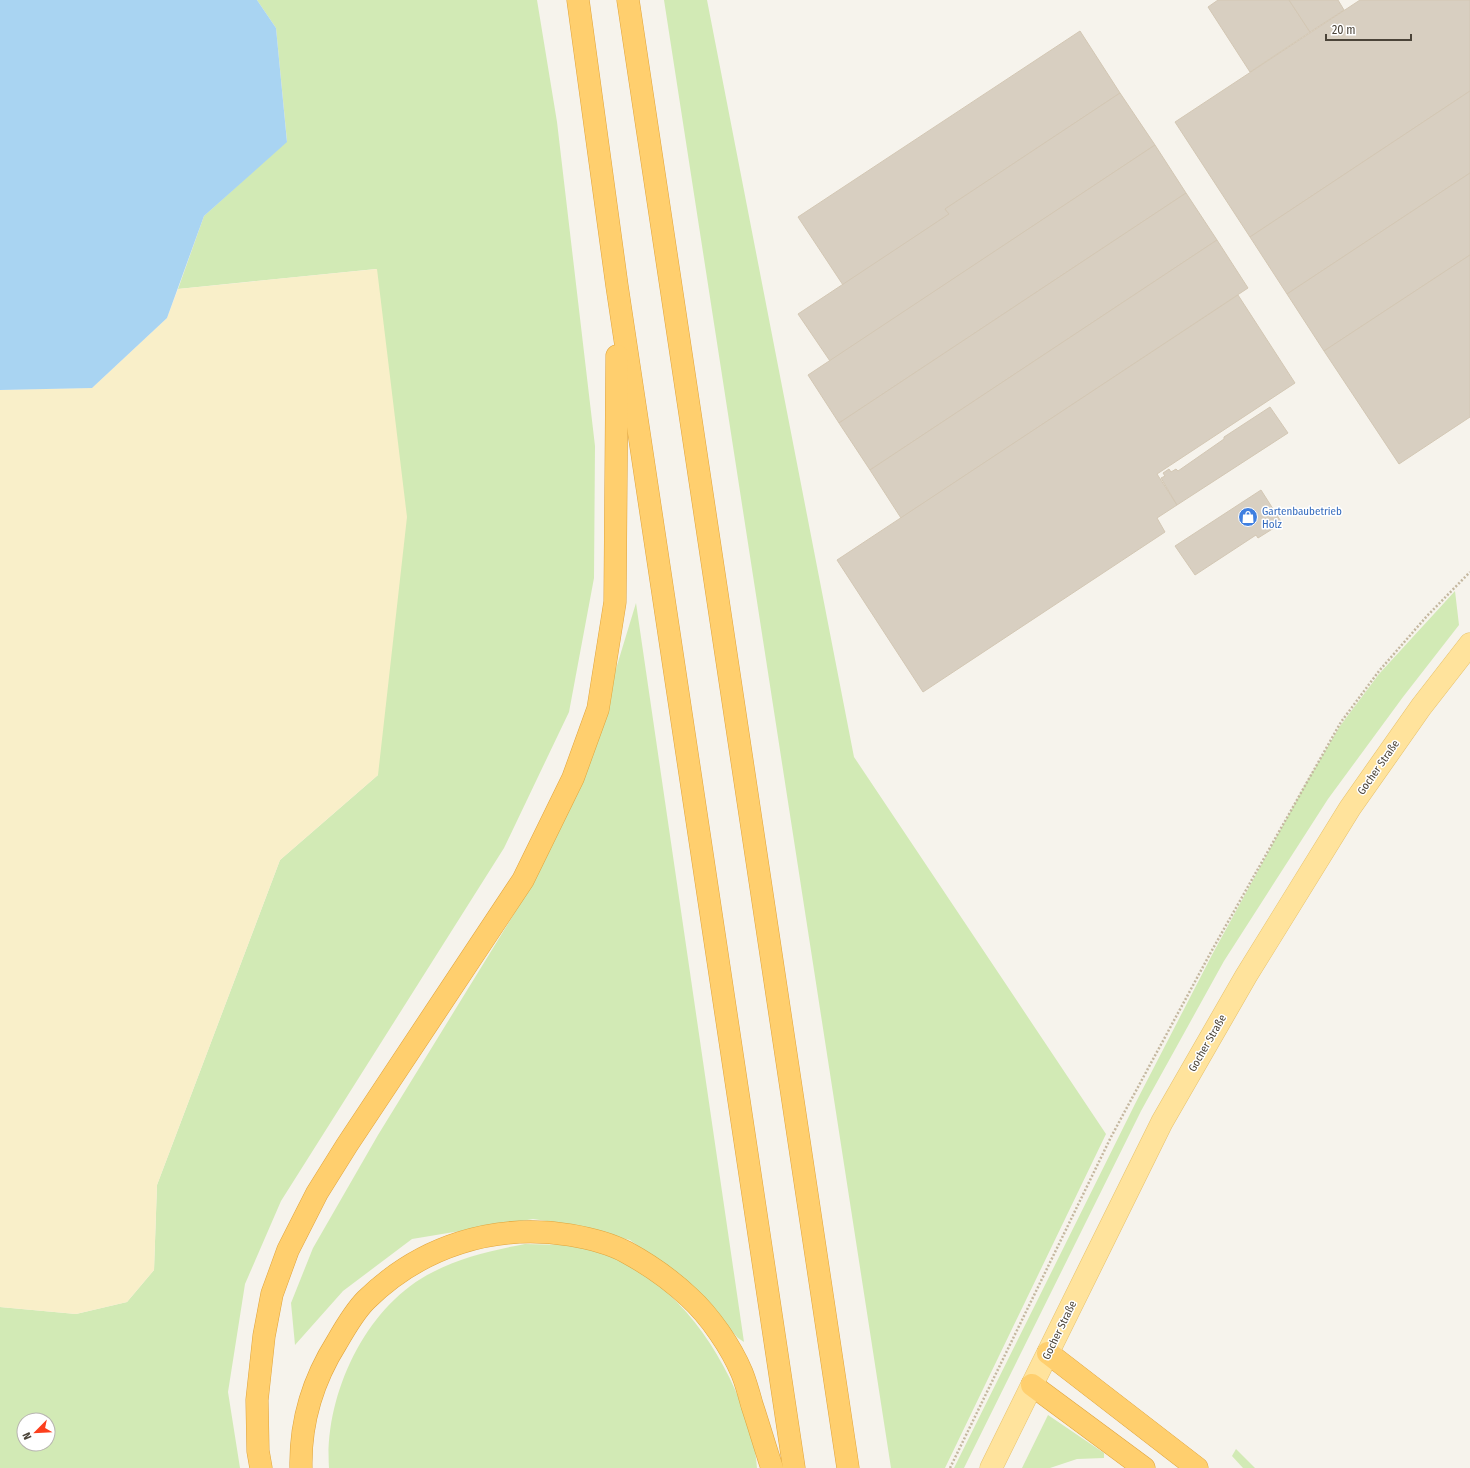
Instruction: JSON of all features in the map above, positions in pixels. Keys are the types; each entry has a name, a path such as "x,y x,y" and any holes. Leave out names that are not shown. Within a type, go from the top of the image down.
{"highway":[{"path":"578,0 617,286 794,1468"},
{"path":"628,0 848,1468"},
{"path":"261,1468 258,1451 257,1400 264,1336 272,1294 288,1250 318,1192 347,1145 523,880 573,778 598,709 614,602 617,286"},
{"path":"301,1468 301,1450 307,1406 325,1361 366,1300 413,1264 448,1247 482,1236 509,1232 554,1233 587,1238 625,1252 657,1272 690,1298 717,1329 742,1373 772,1468"},
{"path":"1048,1353 1197,1468"},
{"path":"1032,1385 1144,1468"}],"main road":[{"name":"Gocher Straße","path":"991,1468 1162,1122 1246,976 1350,808 1420,707 1470,644"}],"path":[{"path":"950,1468 1111,1137 1211,952 1337,729 1379,671 1427,616 1470,572"}],"green space":[{"path":"257,0 537,0 557,122 595,446 594,578 569,712 504,848 281,1201 245,1284 228,1392 240,1468 0,1468 0,1307 76,1314 127,1302 154,1270 157,1185 280,860 378,775 376,269 178,289 204,216 287,141 276,28"},
{"path":"664,0 707,0 854,757 1106,1134 945,1468 891,1468"},
{"path":"1455,591 1459,625 1403,697 1328,799 1224,961 1141,1111 964,1468 954,1468 1135,1104 1213,953 1306,783 1340,726 1379,674"},
{"path":"636,603 744,1342 738,1338 689,1284 630,1240 561,1223 533,1219 412,1239 343,1291 295,1345 291,1303 313,1248 378,1135 522,901 594,741"},
{"path":"525,1244 573,1246 600,1252 629,1265 654,1282 678,1303 698,1326 716,1352 731,1380 753,1438 757,1468 329,1468 329,1440 334,1411 342,1383 354,1355 369,1329 388,1306 409,1287 433,1272 455,1262"},
{"path":"1048,1415 1104,1453 1104,1458 1077,1459 1050,1468 1022,1468"},
{"path":"1236,1449 1255,1468 1243,1468 1232,1456"}],"sand":[{"path":"377,269 407,517 378,775 280,860 157,1185 154,1270 127,1302 76,1314 0,1307 0,390 92,388 167,318 178,289"}],"water":[{"path":"0,0 257,0 276,28 287,142 204,216 167,318 92,388 0,390"}],"building":[{"path":"1218,0 1289,0 1310,32 1250,72 1208,7"},
{"path":"1289,0 1338,0 1344,10 1310,32"},
{"path":"1360,0 1470,0 1470,91 1250,237 1175,122"},
{"path":"1080,31 1120,93 945,209 949,214 843,285 798,217"},
{"path":"1470,91 1470,173 1287,294 1250,237"},
{"path":"1120,93 1155,145 830,361 798,314 949,214 945,209"},
{"path":"1155,145 1186,193 839,423 808,375"},
{"path":"1470,173 1470,255 1324,351 1287,294"},
{"path":"1186,193 1217,240 870,470 839,423"},
{"path":"1217,240 1248,288 901,518 870,470"},
{"path":"1470,255 1470,417 1399,464 1324,351"},
{"path":"1238,295 1295,383 1157,474 1177,505 1157,518 1165,532 923,692 837,560"},
{"path":"1270,407 1288,433 1177,505 1161,478 1165,476 1163,473 1169,469 1171,472 1176,469 1178,471 1224,439 1224,437"},
{"path":"1261,490 1282,523 1258,538 1256,535 1195,575 1175,546"}],"place":[{"name":"Gartenbaubetrieb Holz","path":"1248,517"}]}
